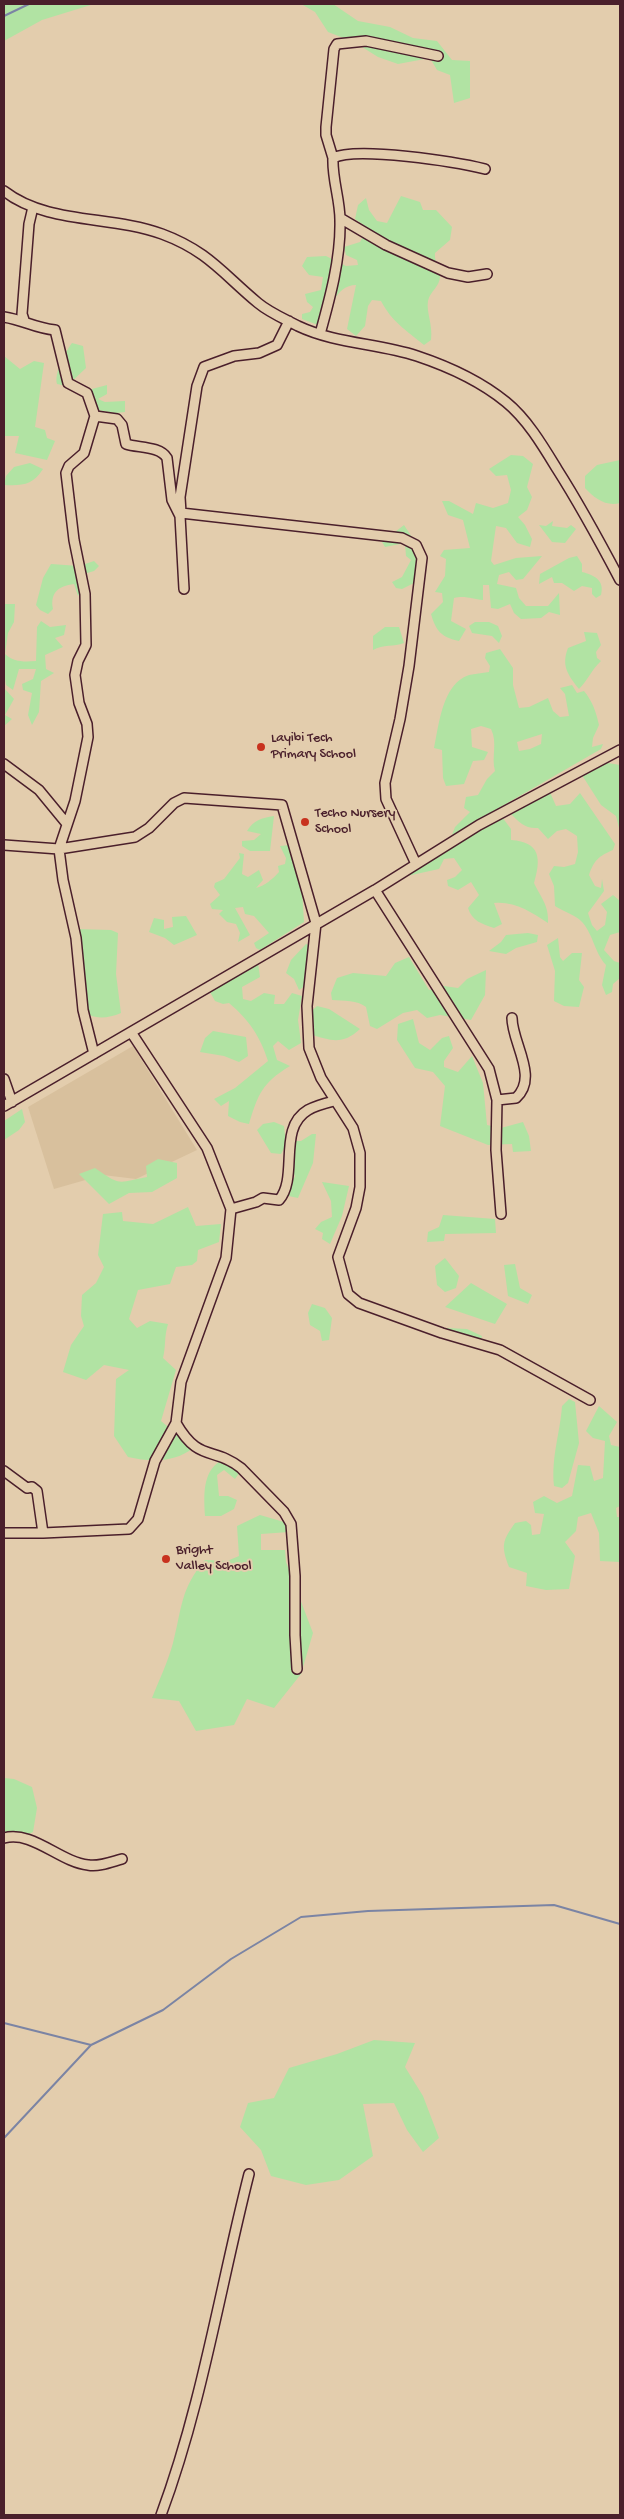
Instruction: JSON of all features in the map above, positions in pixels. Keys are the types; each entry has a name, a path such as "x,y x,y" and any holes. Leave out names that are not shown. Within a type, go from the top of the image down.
{"street":[{"path":"320,334 334,275 340,218 333,179 333,158 326,135 334,49 337,44 366,41 438,56"},
{"path":"333,158 344,153 365,154 453,161 485,169"},
{"path":"4,191 15,200 33,207 69,216 115,221 171,237 208,257 259,304 289,321 320,334 354,344 403,351 443,364 463,373 507,402 540,443 585,515 620,580"},
{"path":"33,207 28,235 22,314 24,320 31,326 55,330 68,383 87,393 95,416 84,453 69,466 66,473 74,540 85,594 86,645 78,660 75,675 78,703 87,724 88,737 85,762 59,849 63,880 76,938 83,1010 94,1054"},
{"path":"340,218 386,245 448,273 468,277 487,274"},
{"path":"4,317 24,320"},
{"path":"289,321 277,345 259,354 234,356 204,368 196,395 180,497 181,513 402,538 416,545 422,558 409,666 400,719 385,783 386,799 416,864"},
{"path":"95,416 117,419 122,425 126,444 164,453 167,458 172,500 180,516 184,589"},
{"path":"4,1079 8,1104 375,890 479,825 620,750"},
{"path":"4,764 39,790 67,824"},
{"path":"4,845 59,849 135,836 149,828 174,803 184,798 282,805 316,923 306,1006 307,1030 315,1063 334,1100 353,1128 361,1163 356,1208 338,1257 348,1294 359,1303 442,1333 500,1350 590,1400"},
{"path":"375,890 481,1053 489,1069 497,1100 496,1150 501,1214"},
{"path":"497,1100 516,1098 524,1084 525,1068 513,1034 512,1018"},
{"path":"4,1533 133,1527 138,1519 154,1461 176,1423 181,1382 226,1258 231,1208 207,1148 132,1032"},
{"path":"231,1208 256,1202 262,1198 279,1200 287,1189 291,1140 296,1123 308,1110 334,1100"},
{"path":"176,1423 195,1448 234,1462 242,1468 284,1512 291,1524 298,1669"},
{"path":"4,1470 27,1488 37,1491 43,1532"},
{"path":"4,1838 25,1839 64,1858 89,1866 122,1859"},
{"path":"162,2515 202,2382 229,2254 249,2174"}],"shaded area":[{"path":"133,1046 197,1150 136,1179 103,1175 54,1189 28,1107"}],"green space":[{"path":"4,4 94,4 42,20 4,41"},
{"path":"301,4 333,4 358,21 390,27 413,38 437,41 452,60 470,61 470,98 454,103 450,75 437,70 430,58 398,64 378,57 354,42 328,32 315,12"},
{"path":"401,196 420,202 423,210 436,210 452,227 450,240 435,253 440,280 428,301 431,340 424,345 395,320 381,301 372,300 368,306 365,326 356,336 347,329 356,285 343,289 338,294 318,325 302,319 302,314 310,312 313,307 307,302 305,294 321,290 323,277 309,275 302,266 307,257 326,256 346,266 358,265 357,260 346,255 344,247 360,242 368,228 355,219 358,205 366,198 369,210 377,221 387,223"},
{"path":"72,343 83,346 86,368 67,386 57,384 57,374 63,357"},
{"path":"4,356 20,369 34,361 44,363 35,427 45,430 47,438 55,441 47,460 15,453 19,436 4,436"},
{"path":"107,385 107,394 98,399 105,402 125,401 125,412 115,413 91,409 92,389"},
{"path":"511,455 523,456 533,464 527,487 532,497 527,510 518,517 525,525 532,539 530,547 517,543 506,528 496,526 491,561 494,565 516,558 542,556 523,579 516,580 509,572 499,575 497,584 516,588 519,598 526,606 548,606 559,593 560,615 549,612 541,618 521,619 514,613 510,604 498,609 491,608 489,585 483,585 483,600 465,597 454,598 451,621 466,629 459,641 440,632 431,614 443,602 442,593 435,592 445,576 446,559 440,556 444,550 470,548 463,520 448,515 442,501 449,501 473,514 476,503 493,508 508,503 511,490 507,475 496,476 489,469"},
{"path":"620,460 620,503 605,503 585,488 585,476 597,465"},
{"path":"30,463 43,469 35,478 22,485 4,485 6,476 14,467"},
{"path":"553,521 552,526 567,528 571,525 576,529 565,543 552,542 539,525 546,526"},
{"path":"404,525 421,551 418,581 402,589 396,588 392,582 402,577 411,560 406,556 405,543 385,547 382,542"},
{"path":"577,556 582,564 582,572 591,575 600,582 601,595 596,598 592,594 592,588 582,586 574,591 562,583 554,583 552,577 539,584 540,574 569,558"},
{"path":"94,561 99,566 94,571 84,574 85,586 78,596 74,584 64,586 56,591 52,603 53,609 48,614 40,610 36,605 43,578 51,564 79,566"},
{"path":"4,604 15,604 14,622 8,633 5,654 15,660 36,661 37,627 41,621 50,627 66,625 64,635 55,638 63,647 45,655 46,669 54,673 41,681 39,712 32,725 28,715 32,693 23,690 22,684 33,679 36,669 19,669 13,690 6,685 4,673"},
{"path":"475,622 489,622 498,626 502,636 499,643 492,636 472,633 469,626"},
{"path":"385,627 399,627 404,643 373,650 373,636"},
{"path":"584,632 597,633 601,645 596,652 597,658 601,661 579,689 569,675 565,660 568,648 586,641"},
{"path":"500,649 513,668 513,685 519,708 529,707 548,698 553,711 560,717 569,716 565,694 560,688 572,685 577,693 584,691 594,707 599,725 593,738 592,747 603,744 601,749 452,835 455,827 470,812 464,808 466,797 478,795 487,779 495,771 493,734 491,729 481,726 471,729 472,747 488,752 484,760 473,761 464,784 446,786 443,778 442,750 434,748 440,717 447,696 460,680 469,675 489,672 490,666 485,658 486,653","holes":["542,734 541,744 519,751 517,742"]},
{"path":"4,688 14,699 5,715 12,719 4,726"},
{"path":"602,762 620,765 620,832 616,816 601,805 580,772"},
{"path":"549,790 556,806 570,804 580,793 615,844 613,850 595,862 589,875 595,886 601,888 602,879 604,891 588,913 592,925 597,931 605,925 607,912 601,904 613,895 620,901 620,932 610,935 604,950 614,961 620,963 620,978 613,984 612,992 606,995 602,985 606,965 591,936 578,918 555,906 554,886 549,874 554,866 564,867 575,864 578,852 577,836 566,829 557,831 548,839 538,828 526,826 510,813"},
{"path":"274,816 270,851 250,851 242,846 242,841 254,840 261,834 247,831 252,824"},
{"path":"502,817 511,829 511,840 528,844 536,853 538,866 534,883 546,906 548,923 522,908 502,903 494,903 502,924 494,928 478,921 472,916 468,908 479,895 471,882 458,890 448,886 447,880 455,877 462,870 454,858 444,859 439,869 407,876 411,869"},
{"path":"290,845 302,890 304,922 260,950 256,948 254,943 269,933 254,916 245,914 243,907 235,908 250,935 238,942 240,933 236,924 227,922 219,914 223,910 212,909 210,904 220,895 214,887 215,883 224,879 240,858 239,853 244,854 242,874 248,877 259,870 263,880 256,888 262,886 279,872 278,866 285,864 286,858 280,846"},
{"path":"186,916 197,935 174,945 165,938 149,932 154,918 164,920 164,929 173,927 172,917"},
{"path":"76,929 111,930 118,933 116,974 121,1013 103,1018 92,1016 77,1005"},
{"path":"528,933 538,935 537,942 516,948 506,954 489,951 501,942 506,935"},
{"path":"558,938 560,957 563,961 572,953 582,953 579,980 584,987 579,1007 564,1006 554,1001 555,971 547,945"},
{"path":"306,944 319,949 315,979 299,990 294,979 286,973 291,960"},
{"path":"409,957 429,990 444,986 458,988 467,979 486,970 485,995 471,1020 440,1015 427,1018 417,1010 403,1013 377,1029 370,1026 366,1007 354,1002 332,1000 331,993 337,978 353,973 386,976 395,963"},
{"path":"258,963 260,977 242,987 243,999 251,1001 264,993 275,995 274,1004 284,1004 292,993 302,996 298,1020 301,1043 289,1050 278,1041 273,1046 277,1060 290,1066 273,1078 262,1090 249,1124 228,1116 229,1101 221,1106 214,1099 235,1088 268,1061 257,1036 248,1022 229,1003 223,1004 215,1001 210,992"},
{"path":"317,1006 329,1009 360,1029 348,1038 336,1040 310,1034 305,1017"},
{"path":"413,1019 419,1043 430,1050 442,1038 449,1036 453,1048 444,1061 444,1067 458,1072 472,1056 483,1083 487,1125 501,1128 523,1122 529,1136 531,1151 513,1152 512,1144 488,1145 440,1126 445,1086 433,1072 415,1068 397,1040 398,1024"},
{"path":"213,1031 246,1037 248,1056 239,1062 224,1056 200,1052 205,1038"},
{"path":"22,1109 25,1122 19,1130 4,1140 4,1121"},
{"path":"274,1122 284,1126 286,1145 281,1154 271,1153 257,1130 263,1124"},
{"path":"312,1134 316,1134 313,1163 298,1198 284,1195 288,1183 295,1177 293,1170 286,1167 290,1141 301,1141"},
{"path":"158,1159 177,1163 177,1178 152,1192 129,1193 109,1204 79,1174 95,1168 120,1182 130,1181 147,1177 146,1166"},
{"path":"322,1182 349,1186 342,1216 330,1244 322,1239 323,1233 315,1229 321,1222 332,1217 331,1201"},
{"path":"188,1207 196,1226 221,1224 219,1242 198,1250 197,1261 192,1265 176,1267 170,1284 138,1290 129,1319 137,1328 150,1321 168,1324 163,1358 176,1370 161,1421 193,1448 170,1459 145,1460 128,1457 114,1436 116,1379 129,1370 104,1365 86,1380 63,1372 71,1345 84,1326 81,1316 82,1295 96,1283 104,1267 98,1255 103,1214 122,1212 123,1221 153,1224"},
{"path":"443,1215 495,1219 496,1233 445,1234 444,1241 427,1242 428,1232 439,1227"},
{"path":"445,1258 459,1276 456,1288 445,1292 437,1285 435,1266"},
{"path":"515,1264 520,1288 532,1295 528,1304 508,1296 504,1265"},
{"path":"471,1283 507,1304 495,1324 445,1307"},
{"path":"312,1304 325,1308 332,1318 329,1340 322,1341 320,1331 310,1325 308,1313"},
{"path":"447,1328 467,1329 482,1336 480,1343 446,1335"},
{"path":"569,1399 575,1402 579,1443 568,1483 562,1488 554,1486 553,1475 562,1406"},
{"path":"599,1406 617,1422 609,1436 611,1445 620,1447 620,1506 616,1508 617,1517 620,1517 620,1562 600,1561 599,1533 591,1513 578,1517 576,1531 565,1542 575,1556 569,1589 546,1590 526,1586 527,1573 509,1567 504,1549 505,1539 515,1523 526,1521 531,1525 532,1535 540,1534 544,1514 535,1513 533,1502 544,1496 557,1503 572,1496 578,1465 590,1466 594,1481 603,1478 605,1441 593,1438 586,1431"},
{"path":"220,1461 232,1465 240,1472 235,1479 224,1470 217,1475 219,1496 228,1496 237,1500 234,1509 221,1516 205,1516 205,1485 210,1472"},
{"path":"260,1515 284,1522 289,1532 261,1534 261,1550 285,1550 286,1562 313,1633 301,1674 274,1708 247,1699 234,1725 196,1731 179,1701 152,1698 171,1650 183,1600 191,1580 205,1560 227,1561 239,1556 237,1526"},
{"path":"4,1778 14,1779 32,1787 37,1808 33,1832 15,1841 4,1833"},
{"path":"374,2040 415,2043 405,2067 423,2096 439,2138 423,2152 407,2130 394,2103 363,2104 373,2156 339,2180 306,2185 271,2176 261,2150 240,2127 248,2103 274,2098 289,2068 337,2054"}],"waterway":[{"path":"4,16 29,4"},
{"path":"4,2138 91,2045 163,2010 231,1959 301,1917 368,1911 554,1905 620,1924"},
{"path":"4,2023 91,2045"}],"place":[{"name":"Layibi Tech Primary School","path":"261,747"},
{"name":"Techo Nursery School","path":"305,822"},
{"name":"Bright Valley School","path":"166,1559"}]}
